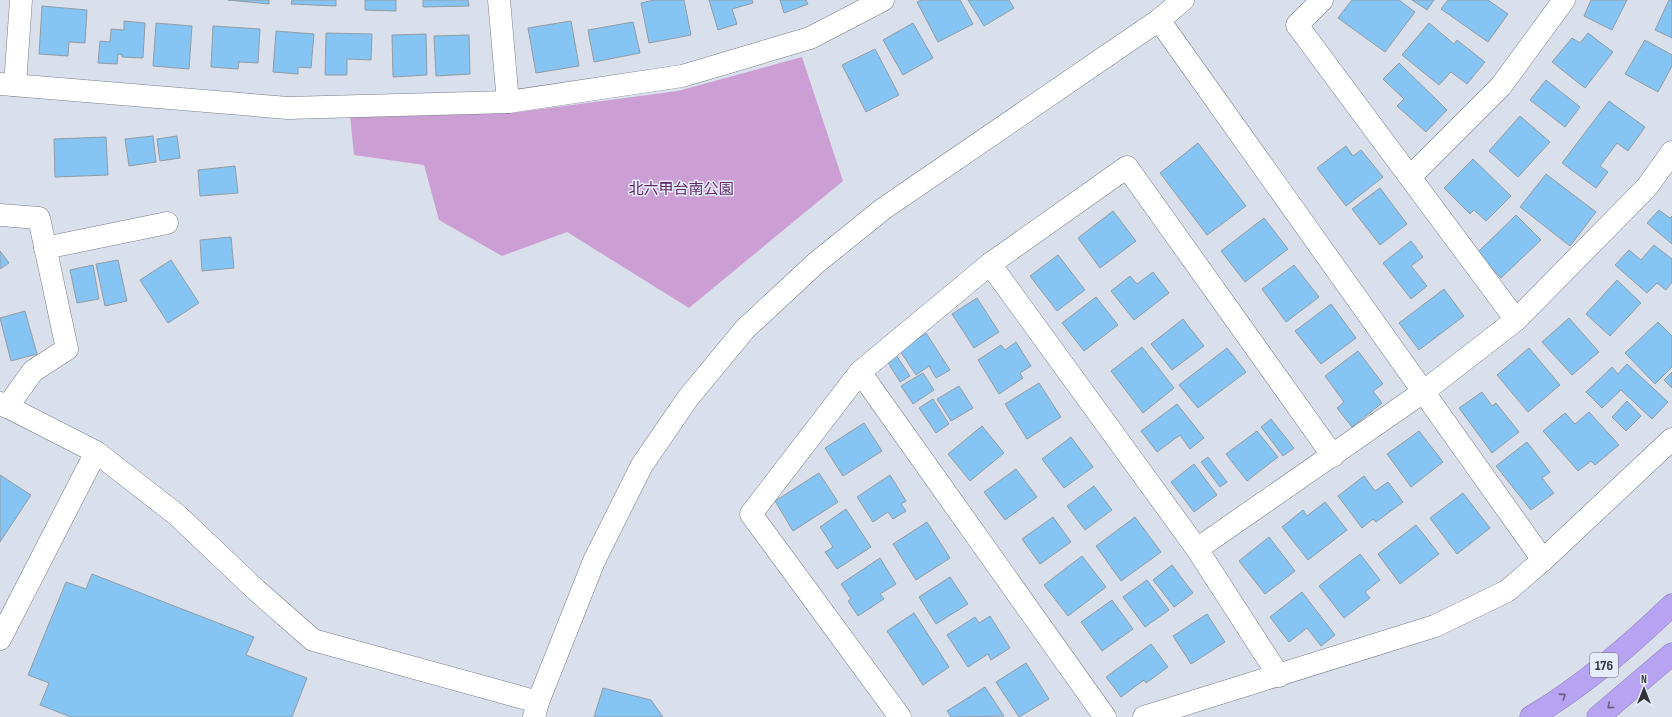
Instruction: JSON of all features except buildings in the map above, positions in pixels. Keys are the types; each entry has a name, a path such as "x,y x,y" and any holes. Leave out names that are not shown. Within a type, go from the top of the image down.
{"highway":[{"name":"176","path":"1530,717 1583,683 1636,639 1672,605"},
{"name":"176","path":"1598,717 1672,654"}],"street":[{"path":"21,0 8,85 288,108 508,102 682,76 810,38 883,0"},
{"path":"499,0 508,102"},
{"path":"0,215 39,218 67,349 33,371 4,405 96,452 177,515 256,590 313,640 536,710 594,561 642,465 688,398 744,329 816,263 883,209 1159,20 1183,0"},
{"path":"1322,0 1297,25 1516,320"},
{"path":"1410,177 1501,86 1564,0"},
{"path":"1159,20 1543,560"},
{"path":"1197,549 1423,392 1516,320 1648,187 1672,152"},
{"path":"900,717 751,514 860,372 990,264 1127,167 1332,456"},
{"path":"45,248 167,223"},
{"path":"990,264 1197,549 1279,676"},
{"path":"860,372 1105,717"},
{"path":"1144,717 1435,626 1507,591 1543,560 1672,439"},
{"path":"0,639 96,452"}],"green space":[{"name":"北六甲台南公園","path":"802,57 843,181 689,308 567,232 502,256 439,220 424,165 354,155 350,115 511,113 678,91"}]}
